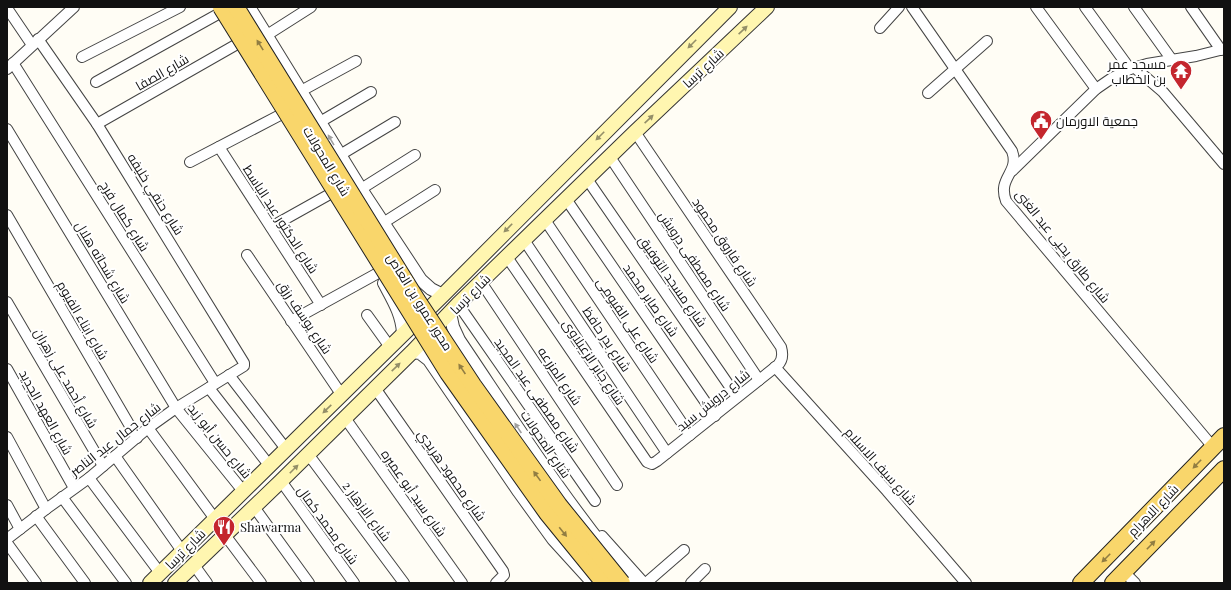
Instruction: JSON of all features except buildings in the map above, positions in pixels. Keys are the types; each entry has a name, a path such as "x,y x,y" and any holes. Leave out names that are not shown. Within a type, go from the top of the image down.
{"main road":[{"name":"محور عمرو بن العاص","path":"236,7 460,366 554,499 622,583"},
{"name":"شارع ترسا","path":"155,578 443,295 730,7"},
{"name":"شارع ترسا","path":"175,583 281,481 524,240 767,7"},
{"name":"محور عمرو بن العاص","path":"219,9 448,374 547,513 604,583"},
{"name":"شارع الاهرام","path":"1081,583 1219,442"},
{"name":"شارع الاهرام","path":"1124,579 1223,474"}],"street":[{"path":"10,66 74,7"},
{"path":"82,57 180,7"},
{"name":"شارع المحولات","path":"249,7 382,223 421,280 431,289 443,295"},
{"path":"267,35 311,7"},
{"path":"880,28 899,7"},
{"name":"شارع طارق يحيى عبد الغنى","path":"912,7 1012,151 1014,161 1012,171 1005,180 1004,185 1006,201 1219,442"},
{"path":"1036,7 1096,89"},
{"path":"1085,7 1132,68 1163,92 1224,164"},
{"path":"1134,7 1172,60"},
{"path":"1012,171 1096,89 1112,78 1132,68 1159,61 1172,60 1222,50 1191,7"},
{"name":"شارع حنفي خليفه","path":"7,8 35,42 97,124 244,361 244,366"},
{"path":"96,82 219,9"},
{"name":"شارع المحولات","path":"219,9 394,301 401,316 403,333"},
{"path":"928,93 987,41"},
{"name":"شارع الصفا","path":"97,124 239,43"},
{"path":"301,91 356,61"},
{"name":"شارع كمال فرج","path":"10,66 212,385 269,465"},
{"path":"320,122 371,92"},
{"path":"190,162 282,114"},
{"path":"340,155 395,122"},
{"name":"شارع شحاته هلال","path":"7,129 176,408"},
{"name":"شارع فاروق محمود","path":"636,132 781,347 782,359 775,367"},
{"name":"شارع الدكتور عبد الباسط","path":"219,147 321,305"},
{"path":"361,189 415,155"},
{"name":"شارع مصطفى درويش","path":"610,157 759,380"},
{"name":"شارع مسجد التوفيق","path":"587,179 737,397"},
{"path":"382,223 435,190"},
{"path":"271,227 330,194"},
{"name":"شارع صابر محمد","path":"566,200 715,416"},
{"name":"شارع ابناء الفيوم","path":"7,215 137,438"},
{"name":"شارع على الفيومى","path":"545,220 690,435"},
{"name":"شارع بدر حافظ","path":"524,240 667,453"},
{"name":"شارع يوسف رزق","path":"247,255 341,394"},
{"name":"شارع جابر الزعبلاوى","path":"507,257 644,460 649,463 655,463 667,453"},
{"path":"291,321 378,273"},
{"path":"394,301 407,301 414,296 419,289 421,280"},
{"name":"شارع المزرعه","path":"481,282 617,485"},
{"name":"شارع أحمد على زهران","path":"7,302 103,466"},
{"name":"شارع المحولات","path":"454,309 453,327 459,340 566,498 612,559 633,583"},
{"name":"شارع مصطفى عبد المجيد","path":"454,309 595,501"},
{"path":"367,315 390,346"},
{"path":"431,363 435,352 443,345 459,340"},
{"path":"412,352 423,355 431,363 549,534 592,583"},
{"name":"شارع جمال عبد الناصر","path":"7,539 89,478 148,428 176,408 244,366"},
{"name":"شارع درويش سيد","path":"667,453 775,367"},
{"name":"شارع سيف الاسلام","path":"775,367 887,491 966,583"},
{"name":"شارع العهد الجديد","path":"7,369 74,488"},
{"path":"229,375 286,449"},
{"name":"شارع محمود هريدي","path":"375,388 503,571 504,575 499,580"},
{"name":"شارع حسن أبو زيد","path":"176,408 243,491"},
{"name":"شارع سيد أبو عميره","path":"344,418 462,583"},
{"path":"148,428 215,519"},
{"path":"7,437 46,509"},
{"name":"شارع الازهار 2","path":"308,454 404,583"},
{"path":"114,456 182,551"},
{"path":"89,478 155,578"},
{"name":"شارع محمد كمال","path":"281,481 354,583"},
{"path":"62,497 126,583"},
{"path":"7,505 20,529"},
{"path":"254,507 309,583"},
{"path":"36,516 85,583"},
{"path":"581,518 592,526 645,583 684,550"},
{"path":"225,534 261,583"},
{"path":"7,539 36,583"},
{"path":"194,565 207,583"},
{"path":"691,583 705,569"}],"place":[{"name":"مسجد عمر بن الخطاب","path":"1181,90"},
{"name":"جمعية الاورمان","path":"1041,140"},
{"name":"Shawarma","path":"224,546"}]}
